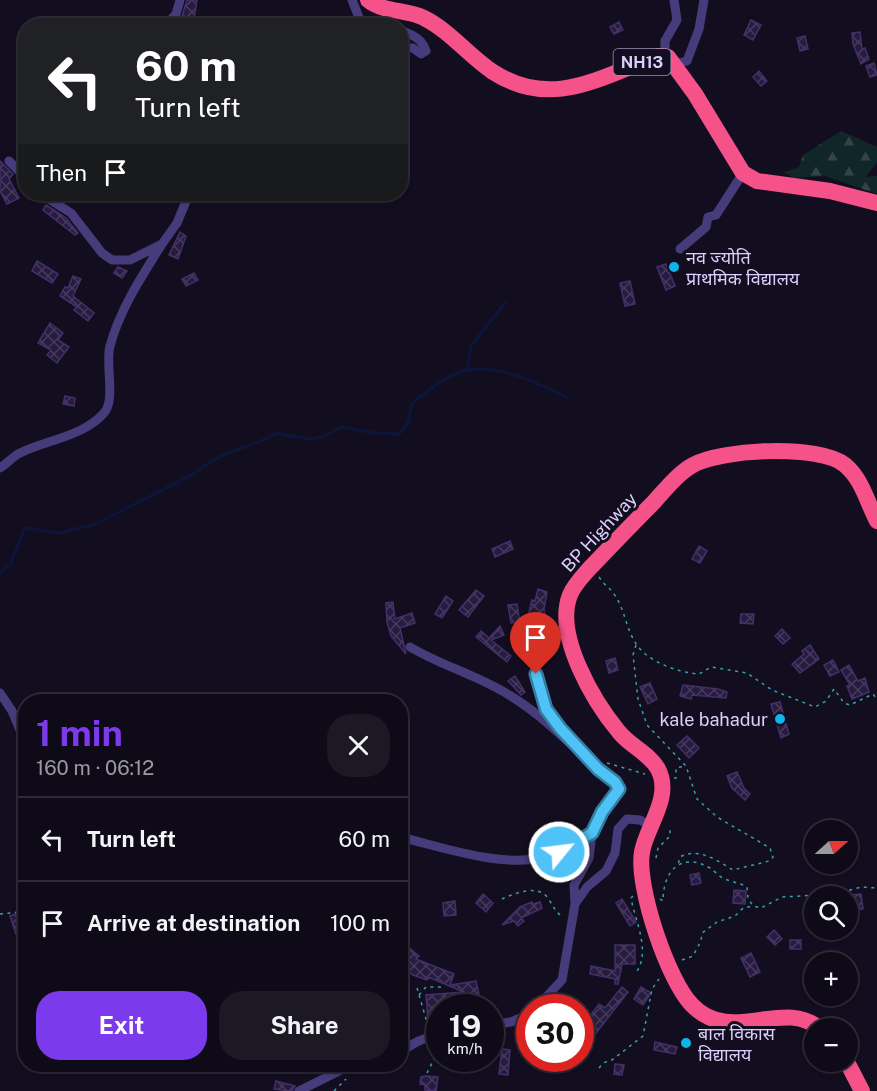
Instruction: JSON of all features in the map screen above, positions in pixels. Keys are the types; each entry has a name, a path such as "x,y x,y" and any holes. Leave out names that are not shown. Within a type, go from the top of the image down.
{"highway":[{"name":"NH13","path":"368,0 378,7 424,18 493,72 518,86 543,92 582,85 670,60 742,173"},
{"path":"742,173 757,181 830,191 877,203"},
{"name":"BP Highway","path":"659,770 619,733 587,684 576,660 569,631 568,602 576,584 589,569 680,475 702,461 713,458 787,451 832,456 846,466 860,483 877,521"},
{"path":"659,770 662,782 654,824 642,849 643,887 668,961 684,995 697,1010 715,1021 730,1024 783,1018 804,1022"},
{"path":"852,1072 862,1091"}],"street":[{"path":"172,18 176,14 180,0"},
{"path":"352,0 359,18"},
{"path":"674,0 677,20 665,41 670,60 687,61 699,29 704,0"},
{"path":"408,33 424,44 426,51 421,54 413,48 408,48"},
{"path":"9,161 18,170"},
{"path":"680,249 706,227 708,217 716,215 742,173"},
{"path":"52,201 71,213 102,253 112,260 130,260 162,244"},
{"path":"0,468 17,455 80,429 105,412 110,400 109,347 122,313 162,244 177,224 184,201"},
{"path":"410,647 437,663 464,671 511,696 615,782 619,789 602,812 592,833 589,858 574,885 575,907 562,980 549,994"},
{"path":"536,674 546,709 560,728 585,752 598,769"},
{"path":"0,693 18,725"},
{"path":"575,907 587,887 606,871 615,853 618,829 627,819 654,824"},
{"path":"408,839 480,855 515,860 548,857 592,833"},
{"path":"504,1023 514,1021"},
{"path":"408,1048 426,1038"},
{"path":"299,1091 337,1072"}],"path":[{"path":"589,569 614,594 636,645 644,653 674,670 699,674 711,666 747,673 772,690 815,707 826,701 834,689 844,703 850,705 873,694 877,699"},
{"path":"636,645 633,655 638,699 647,725 686,766 697,798 717,817 770,848 773,857 769,861 733,870 699,852 688,853 680,857 678,865 666,876 663,901 658,898"},
{"path":"585,752 641,774 659,770"},
{"path":"654,824 670,830 670,836 658,848 655,862"},
{"path":"678,865 691,863 708,867 724,879 740,883 747,887 748,898 753,906 761,908 782,897 836,894 861,887 877,888"},
{"path":"634,974 640,967 643,954 631,898 643,887"},
{"path":"502,899 519,892 538,891 546,895 561,918 575,907"},
{"path":"0,914 18,912"},
{"path":"419,996 426,987 441,987"},
{"path":"417,988 426,1019"},
{"path":"504,1031 513,1028 514,1021"}],"green space":[{"path":"841,131 877,147 877,162 866,177 877,176 877,194 825,176 793,178 785,172 799,167 803,155"}],"building":[{"path":"187,0 197,0 194,18 182,16"},
{"path":"751,20 761,25 753,40 744,35"},
{"path":"619,22 623,30 614,34 610,27"},
{"path":"860,32 862,49 865,48 869,59 861,64 853,44 852,33"},
{"path":"805,36 808,49 800,51 797,38"},
{"path":"874,63 877,75 870,77 866,66"},
{"path":"759,71 767,81 761,86 753,77"},
{"path":"0,161 13,174 9,179 18,198 7,204 0,191"},
{"path":"46,205 66,218 78,233 75,235 43,210"},
{"path":"180,232 186,236 178,259 169,255"},
{"path":"37,261 58,274 52,283 32,271"},
{"path":"666,264 675,286 666,290 657,267"},
{"path":"118,267 127,271 122,278 114,273"},
{"path":"194,273 198,280 186,286 182,279"},
{"path":"73,276 81,279 73,296 94,313 88,321 74,310 77,307 60,296 65,287 68,288"},
{"path":"630,281 635,304 625,306 620,283"},
{"path":"50,323 63,333 58,340 69,347 57,363 47,355 51,350 38,343"},
{"path":"65,396 75,398 74,406 63,404"},
{"path":"510,541 513,549 495,557 492,549"},
{"path":"699,546 707,551 700,563 692,559"},
{"path":"538,589 547,592 544,609 550,644 525,650 521,643 532,637 530,620 527,620 532,600 535,601"},
{"path":"476,590 484,596 468,617 459,610"},
{"path":"446,596 453,601 442,618 435,614"},
{"path":"393,602 395,619 412,613 415,623 400,628 406,654 391,636 387,622 386,603"},
{"path":"517,604 520,622 511,623 508,605"},
{"path":"741,614 754,614 753,624 740,623"},
{"path":"500,626 504,635 491,640 511,656 507,662 476,637 481,631 489,638"},
{"path":"782,629 790,638 783,644 775,636"},
{"path":"810,645 819,659 800,673 792,664 804,654 802,651"},
{"path":"615,658 618,670 609,673 606,661"},
{"path":"833,660 839,672 830,676 824,665"},
{"path":"849,665 858,681 865,678 869,692 852,699 847,686 850,685 841,670"},
{"path":"515,676 525,692 521,695 508,681"},
{"path":"650,683 657,699 648,704 640,687"},
{"path":"683,685 718,689 727,692 726,698 692,695 691,699 680,696"},
{"name":"kale bahadur","path":"780,702 789,734 781,738 771,704"},
{"path":"687,736 699,748 689,758 677,745"},
{"path":"737,772 744,788 750,794 745,800 732,788 727,776"},
{"path":"699,873 701,883 692,885 690,875"},
{"path":"734,890 746,891 745,904 733,903"},
{"path":"483,894 493,903 486,912 476,903"},
{"path":"858,894 861,894 863,909 858,910"},
{"path":"622,899 636,922 630,926 616,903"},
{"path":"455,901 456,915 444,916 443,903"},
{"path":"532,902 533,904 540,902 542,908 521,918 524,921 518,926 514,921 502,925 520,907"},
{"path":"18,913 18,933 16,934 10,916"},
{"path":"774,930 782,939 775,945 767,937"},
{"path":"790,940 801,940 801,949 790,949"},
{"path":"615,945 635,945 635,964 622,964 618,984 615,984 615,979 590,974 591,966 615,971"},
{"path":"408,947 419,956 416,959 454,974 450,985 476,981 479,994 439,994 464,992 428,977 427,980 408,971"},
{"path":"751,953 760,972 750,977 741,958"},
{"path":"622,987 628,992 594,1036 594,1011 599,1004 605,1008"},
{"path":"641,987 651,993 643,1005 634,999"},
{"path":"655,1042 677,1047 675,1054 654,1050"},
{"path":"504,1049 510,1050 508,1075 499,1074 504,1072"},
{"path":"615,1064 624,1065 622,1075 614,1074"},
{"path":"421,1077 438,1077 436,1091 425,1090 425,1085 420,1084"},
{"path":"276,1081 295,1086 292,1091 274,1089"}],"waterway":[{"path":"467,370 471,346 505,303"},
{"path":"0,572 10,565 25,528 59,533 96,524 199,471 217,458 277,433 310,439 324,436 340,427 375,433 399,434 408,423 412,403 439,383 461,372 480,369 506,373 531,381 566,397"}],"place":[{"name":"नव ज्योति प्राथमिक विद्यालय","path":"674,267"},
{"name":"kale bahadur","path":"780,719"},
{"name":"बाल विकास विद्यालय","path":"686,1043"}],"route":[{"path":"536,674 546,709 560,728 585,752 598,769 615,782 619,789 602,812 592,833 559,852"}]}
